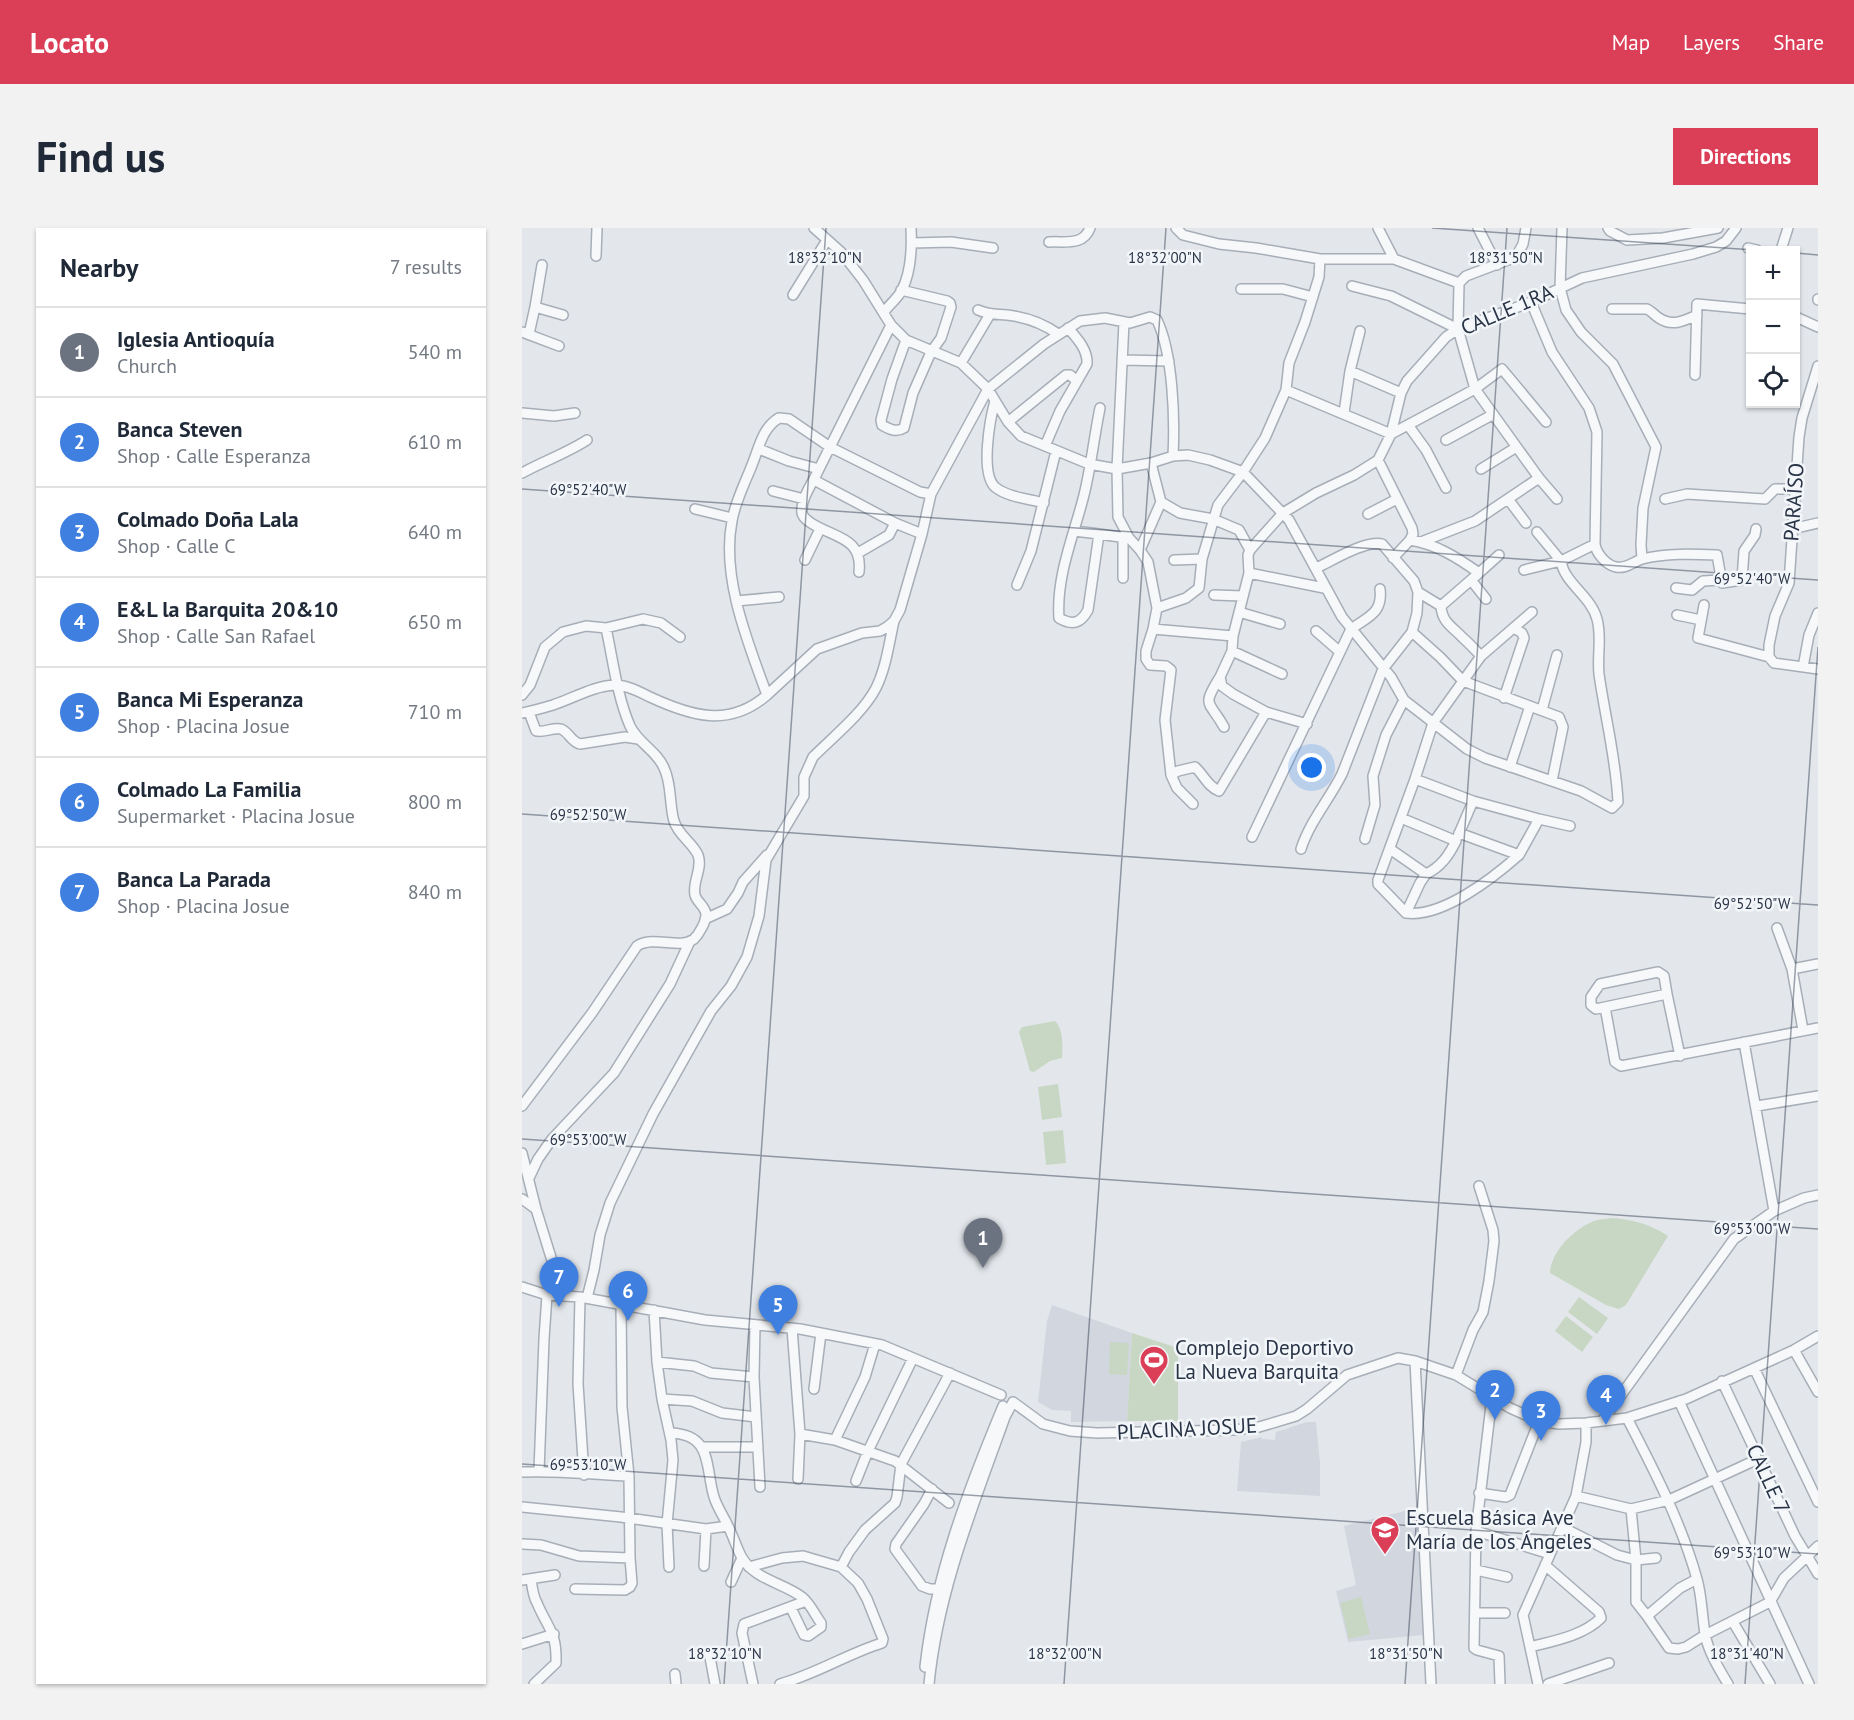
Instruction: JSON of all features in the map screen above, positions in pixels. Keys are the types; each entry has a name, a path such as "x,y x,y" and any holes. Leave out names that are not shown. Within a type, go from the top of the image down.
{"street":[{"path":"596,256 597,228"},
{"path":"814,228 841,252 863,280 891,325 906,340 961,363 988,389 1008,422 1021,436 1089,464 1117,469 1151,463 1173,456 1188,455 1243,472 1283,513 1316,568 1324,588 1351,630 1391,677 1404,700 1467,749 1510,767 1581,791 1608,807 1615,807 1618,802 1615,758 1599,674 1600,639 1597,617 1590,604 1568,577 1561,561 1537,532"},
{"path":"884,312 902,290 909,266 911,228"},
{"path":"1049,242 1079,241 1086,236 1090,228"},
{"path":"1378,228 1395,259"},
{"path":"1478,228 1497,265"},
{"path":"1526,228 1523,244 1516,257 1466,276 1459,283 1458,329 1475,389 1515,448 1557,499"},
{"path":"1562,228 1560,288 1571,317 1581,332 1613,364 1655,442 1656,452 1643,507 1642,559"},
{"path":"1608,228 1627,240 1680,231 1718,228"},
{"name":"CALLE 1RA","path":"1378,460 1391,434 1401,393 1407,381 1430,354 1458,329 1531,302 1582,279 1716,247 1726,240 1736,228"},
{"path":"1782,246 1788,228"},
{"path":"1183,230 1219,244 1320,259 1395,259 1459,283"},
{"path":"794,295 827,240"},
{"path":"912,243 951,242 993,248"},
{"path":"1157,608 1186,598 1197,591 1200,584 1202,559 1220,502 1265,438 1286,390 1289,363 1319,277 1320,259"},
{"path":"542,265 536,307 525,333 559,346"},
{"path":"1352,286 1391,296 1458,329"},
{"path":"1240,288 1283,289 1313,297"},
{"path":"902,290 950,303 951,307 941,338 913,393 904,428 900,431 891,430 882,425 881,420 906,340"},
{"path":"1531,302 1552,352 1589,408 1597,432 1596,550 1613,566 1626,567 1642,559 1686,554 1717,555 1723,584 1743,580 1744,551 1755,535 1756,529"},
{"path":"1695,375 1698,304 1746,309"},
{"path":"536,307 563,315"},
{"path":"1612,309 1647,309 1660,320 1680,324 1697,315"},
{"path":"978,310 989,315 1024,318 1058,334"},
{"path":"961,363 989,315"},
{"path":"705,920 727,909 738,894 743,882 769,854 804,796 804,777 813,757 866,703 875,689 882,674 894,621 900,610 931,494 988,389 1058,334 1080,321 1095,318 1130,323 1150,317 1157,320 1169,361 1173,456"},
{"path":"1800,319 1818,327"},
{"path":"1123,579 1126,538 1118,517 1117,469 1124,322"},
{"path":"859,572 860,561 852,544 820,529 804,519 802,514 804,499 891,325"},
{"path":"1045,446 1056,419 1087,364 1088,357 1068,328"},
{"path":"1344,413 1350,371 1360,331"},
{"path":"1122,360 1169,361"},
{"name":"PARAÍSO","path":"1769,657 1771,631 1789,583 1794,489 1801,426 1818,366"},
{"path":"1286,390 1391,434 1475,389 1502,369 1546,422"},
{"path":"1350,371 1401,393"},
{"path":"1008,422 1066,375 1070,375 1077,381"},
{"path":"995,401 988,441 989,478 995,487 1007,493 1044,504"},
{"path":"1099,534 1088,610 1083,618 1076,622 1066,622 1059,618 1060,584 1085,492 1100,408"},
{"path":"522,413 546,416 575,413"},
{"path":"1446,440 1492,415"},
{"path":"767,695 736,601 730,534 732,518 764,434 779,418 789,419 830,447 920,492 931,494"},
{"path":"1408,425 1426,450 1446,488"},
{"path":"522,473 568,452 587,440"},
{"path":"1481,469 1515,448"},
{"path":"759,449 789,461 819,469"},
{"path":"1017,585 1031,551 1056,451"},
{"path":"1250,550 1283,513 1317,492 1354,476 1378,460 1413,534 1394,558"},
{"path":"1140,550 1161,502 1151,463"},
{"path":"1421,542 1475,521 1539,478"},
{"path":"814,480 895,523 922,534"},
{"path":"1665,499 1687,494 1763,499 1774,489 1794,489"},
{"path":"773,491 804,499"},
{"path":"1368,514 1397,499"},
{"path":"1508,499 1526,523"},
{"path":"1161,502 1180,513 1213,519 1240,531 1250,550 1249,573 1233,636 1232,651 1209,694 1208,703 1212,712 1224,727"},
{"path":"695,509 732,518"},
{"path":"858,554 889,535 895,523"},
{"path":"1792,530 1818,523"},
{"path":"805,561 820,529"},
{"path":"1074,531 1126,538 1140,550 1148,562 1157,608 1146,659 1150,665 1166,666 1171,670 1165,720 1171,775 1177,788 1193,804"},
{"path":"1410,540 1421,542 1454,556 1479,573"},
{"path":"1301,849 1311,824 1335,789 1342,774 1383,669 1412,632 1417,613 1418,592 1414,580 1382,544 1378,543 1351,552 1316,568"},
{"path":"1524,570 1561,561 1595,544"},
{"path":"1481,656 1446,623 1441,613 1441,606 1499,555"},
{"path":"1174,560 1202,559"},
{"path":"1249,573 1324,588"},
{"path":"1471,580 1486,599"},
{"path":"1676,588 1691,590 1703,581 1721,580"},
{"path":"1252,837 1351,630 1377,609 1382,602 1380,589"},
{"path":"1418,592 1441,606"},
{"path":"1214,595 1243,596"},
{"path":"736,601 779,597"},
{"path":"1704,605 1699,639 1769,657 1777,664 1818,669"},
{"path":"1239,612 1280,624"},
{"path":"1532,612 1481,656 1433,723 1378,884 1406,913 1428,912 1460,897 1498,873 1519,855 1539,819"},
{"path":"1803,667 1808,639 1818,613"},
{"path":"1677,615 1701,620"},
{"path":"522,695 530,685 544,647 563,632 586,626 606,628 643,619 661,622 680,637"},
{"path":"638,739 625,737 574,743 562,730 542,733 536,731 526,712 596,688 618,685 690,713 704,716 739,712 757,704 817,650 862,633 880,631 894,621"},
{"path":"522,1106 592,1013 637,946 648,940 682,943 690,941 698,935 705,920 705,908 695,892 699,861 691,843 674,823 666,770 661,760 638,739 630,725 618,685 606,628"},
{"path":"1504,698 1524,638 1522,633 1514,628"},
{"path":"1153,629 1233,636"},
{"path":"1316,631 1340,652"},
{"path":"1412,632 1463,681 1559,717 1563,727 1552,780"},
{"path":"1232,651 1282,674"},
{"path":"1542,710 1557,655"},
{"path":"1220,677 1222,686 1227,690 1266,711 1307,724"},
{"path":"1365,839 1375,806 1373,776 1386,735 1404,700"},
{"path":"1510,767 1530,706"},
{"path":"1171,775 1195,767 1212,788 1219,790 1266,711"},
{"path":"1415,780 1473,801 1570,826"},
{"path":"1406,913 1426,874 1449,855 1473,801"},
{"path":"1401,818 1519,855"},
{"path":"1390,849 1426,874"},
{"path":"584,1474 578,1384 583,1298 594,1270 600,1235 610,1203 665,1093 711,1011 731,986 747,957 759,916 769,854"},
{"path":"1777,928 1792,969 1803,1030"},
{"path":"530,1178 538,1159 552,1139 614,1073 670,984 690,941"},
{"path":"1792,969 1818,964"},
{"path":"1667,994 1596,1009 1591,1005 1591,997 1600,984 1658,972 1664,976 1680,1056"},
{"path":"1605,1007 1616,1064 1624,1066 1818,1028"},
{"path":"1744,1042 1774,1210"},
{"path":"1757,1106 1818,1096"},
{"path":"522,1153 536,1209 563,1296"},
{"path":"1456,1375 1473,1330 1483,1312 1491,1271 1493,1230 1479,1186"},
{"path":"1603,1420 1734,1239 1774,1210 1818,1195"},
{"path":"522,1199 536,1209"},
{"path":"522,1287 547,1295 621,1304 705,1320 792,1328 875,1344 1001,1395 1000,1402 1009,1405"},
{"path":"540,1471 547,1295"},
{"path":"575,1589 625,1590 632,1582 629,1476 622,1407 621,1304"},
{"path":"654,1310 657,1362 673,1460 667,1524 669,1566"},
{"path":"755,1325 754,1377 760,1487"},
{"path":"792,1328 800,1434 798,1479"},
{"path":"814,1389 821,1333"},
{"name":"PLACINA JOSUE","path":"1009,1405 1043,1424 1070,1431 1097,1433 1234,1430 1259,1427 1296,1416 1347,1375 1398,1358 1415,1360 1456,1375 1510,1408 1539,1421 1559,1424 1586,1423 1627,1418 1678,1401 1794,1350 1818,1336"},
{"path":"835,1440 865,1377 875,1344"},
{"path":"1794,1350 1818,1392"},
{"path":"856,1481 868,1451 914,1358"},
{"path":"1415,1360 1431,1684"},
{"path":"657,1362 694,1365 711,1373 754,1377"},
{"path":"1754,1368 1818,1502"},
{"path":"841,1567 865,1530 894,1503 897,1497 901,1464 950,1373"},
{"name":"CALLE 7","path":"1722,1381 1795,1536 1818,1574"},
{"path":"1492,1397 1476,1531 1474,1648 1499,1656 1500,1684"},
{"path":"662,1399 692,1401 722,1413 756,1417"},
{"path":"1678,1401 1809,1684"},
{"path":"927,1681 939,1589 962,1513 1009,1405"},
{"path":"936,1615 1009,1405"},
{"path":"1627,1418 1669,1500 1697,1579 1704,1614 1705,1635 1715,1662 1728,1684"},
{"path":"1479,1493 1506,1497 1510,1495 1539,1421"},
{"path":"1538,1684 1523,1614 1576,1496 1586,1442 1586,1423"},
{"path":"670,1433 681,1433 702,1446 709,1462 714,1498 742,1558 749,1567 764,1579 789,1590 806,1601 821,1623 821,1627 808,1636 804,1635 791,1608"},
{"path":"800,1434 835,1440 901,1464 949,1503"},
{"path":"702,1446 758,1447"},
{"path":"1576,1496 1631,1509 1669,1500 1758,1459"},
{"path":"522,1472 562,1471 629,1476"},
{"path":"932,1489 895,1549 922,1586 939,1589"},
{"path":"522,1507 630,1518 706,1529 728,1526"},
{"path":"1631,1509 1636,1560 1636,1602 1669,1648 1686,1647 1770,1602 1784,1578 1818,1546"},
{"path":"1562,1527 1617,1555 1636,1560 1656,1558"},
{"path":"704,1566 706,1529"},
{"path":"1476,1531 1550,1554"},
{"path":"522,1544 541,1545 579,1556 630,1558"},
{"path":"749,1567 782,1558 803,1557 841,1567 858,1583 867,1599 882,1643 786,1683"},
{"path":"731,1582 742,1558"},
{"path":"1530,1647 1562,1639 1595,1624 1601,1618 1599,1612 1545,1565"},
{"path":"1476,1570 1507,1576"},
{"path":"534,1684 556,1663 556,1646 554,1634 526,1580 555,1575"},
{"path":"1647,1616 1680,1588 1697,1579"},
{"path":"753,1684 742,1633 744,1624 806,1601"},
{"path":"1475,1613 1505,1613"},
{"path":"1733,1622 1770,1684"},
{"path":"522,1644 554,1634"},
{"path":"708,1652 715,1684"},
{"path":"1548,1684 1609,1663"}],"shaded area":[{"path":"1052,1305 1132,1333 1127,1421 1071,1422 1071,1411 1052,1410 1038,1402 1047,1321"},
{"path":"1307,1422 1316,1422 1320,1496 1237,1491 1241,1442 1262,1437 1262,1439 1275,1440 1276,1432"},
{"name":"Escuela Básica Ave María de los Ángeles","path":"1417,1508 1423,1635 1348,1642 1336,1591 1356,1585 1344,1526"}],"green space":[{"path":"1055,1021 1061,1033 1062,1058 1050,1061 1034,1072 1030,1071 1019,1032 1022,1027"},
{"path":"1058,1084 1062,1117 1042,1120 1038,1087"},
{"path":"1063,1130 1066,1163 1046,1165 1043,1132"},
{"path":"1613,1218 1642,1223 1668,1236 1626,1305 1619,1309 1606,1305 1550,1273 1554,1257 1572,1235 1594,1221"},
{"path":"1579,1297 1608,1318 1597,1334 1568,1312"},
{"path":"1566,1316 1593,1337 1582,1352 1555,1331"},
{"name":"Complejo Deportivo La Nueva Barquita","path":"1132,1333 1178,1348 1178,1421 1127,1421"},
{"path":"1110,1342 1129,1343 1127,1375 1109,1374"},
{"path":"1361,1597 1370,1634 1349,1639 1340,1603"}],"place":[{"name":"Iglesia Antioquía","path":"983,1268"},
{"name":"Banca La Parada","path":"559,1307"},
{"name":"Colmado La Familia","path":"628,1321"},
{"name":"Banca Mi Esperanza","path":"778,1335"},
{"name":"Complejo Deportivo La Nueva Barquita","path":"1154,1386"},
{"name":"Banca Steven","path":"1495,1420"},
{"name":"E&L la Barquita 20&10","path":"1606,1425"},
{"name":"Colmado Doña Lala","path":"1541,1441"},
{"name":"Escuela Básica Ave María de los Ángeles","path":"1385,1556"}]}
